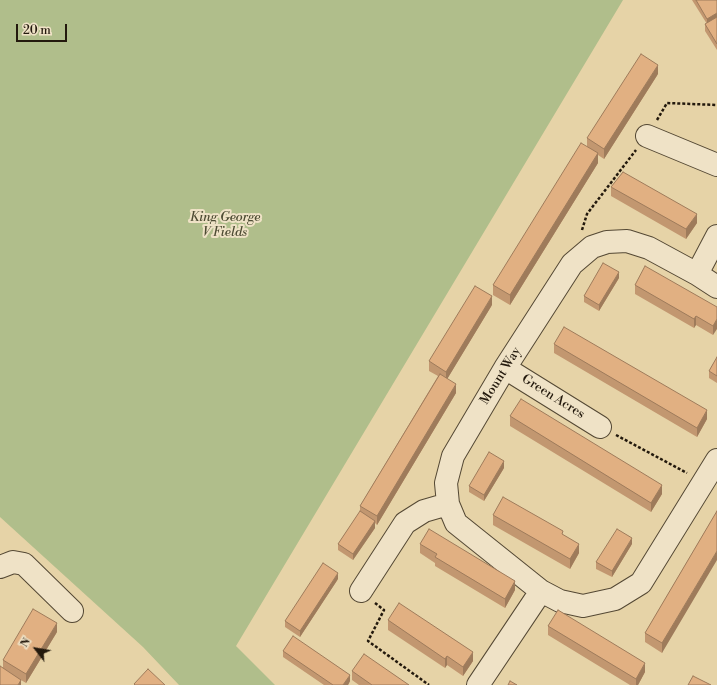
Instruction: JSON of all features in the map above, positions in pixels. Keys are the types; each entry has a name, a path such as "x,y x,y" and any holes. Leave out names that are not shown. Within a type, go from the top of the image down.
{"street":[{"path":"647,136 717,165"},
{"path":"697,274 717,236"},
{"name":"Mount Way","path":"717,287 697,274 649,248 627,241 607,242 592,247 572,264 505,368 453,456 446,483 448,504 456,523 541,591 560,601 583,606 615,599 641,583 710,486 717,460"},
{"name":"Green Acres","path":"505,368 600,427"},
{"path":"361,591 405,523 424,511 448,504"},
{"path":"0,567 13,562 24,564 72,612"},
{"path":"478,685 541,591"}],"path":[{"path":"581,235 587,214 647,136 667,103 717,105"},
{"path":"600,427 710,486"},
{"path":"361,591 384,610 368,641 403,668 429,685"}],"green space":[{"name":"King George V Fields","path":"0,0 623,0 236,646 275,685 179,685 143,647 0,517"}],"building":[{"path":"696,0 717,0 717,13 707,19"},
{"path":"717,17 717,44 705,24"},
{"path":"641,54 658,65 604,149 587,138"},
{"path":"581,143 598,153 510,295 493,285"},
{"path":"623,172 697,214 686,229 611,187"},
{"path":"603,263 619,272 599,305 584,296"},
{"path":"645,266 717,307 717,319 713,326 696,316 694,319 635,285"},
{"path":"475,286 492,296 446,372 429,361"},
{"path":"564,327 707,410 697,428 554,344"},
{"path":"717,357 717,376 709,371"},
{"path":"440,374 456,384 377,516 360,506"},
{"path":"521,399 662,485 651,503 510,416"},
{"path":"489,452 504,461 484,495 469,486"},
{"path":"503,497 563,531 562,534 579,544 570,559 493,515"},
{"path":"360,511 375,521 353,554 338,544"},
{"path":"717,511 717,551 662,643 645,633"},
{"path":"429,529 515,581 505,599 435,557 437,554 420,544"},
{"path":"617,529 632,538 612,571 596,562"},
{"path":"323,563 338,573 300,631 285,621"},
{"path":"399,603 473,652 463,667 447,656 445,659 388,620"},
{"path":"33,609 57,623 26,674 3,660"},
{"path":"558,610 645,663 636,679 548,626"},
{"path":"293,636 350,675 343,685 333,685 283,651"},
{"path":"364,654 409,685 372,685 352,671"},
{"path":"0,666 21,680 18,685 0,685"},
{"path":"148,669 165,685 135,685 134,684"},
{"path":"693,676 711,685 688,685"},
{"path":"510,681 517,685 508,685"}]}
